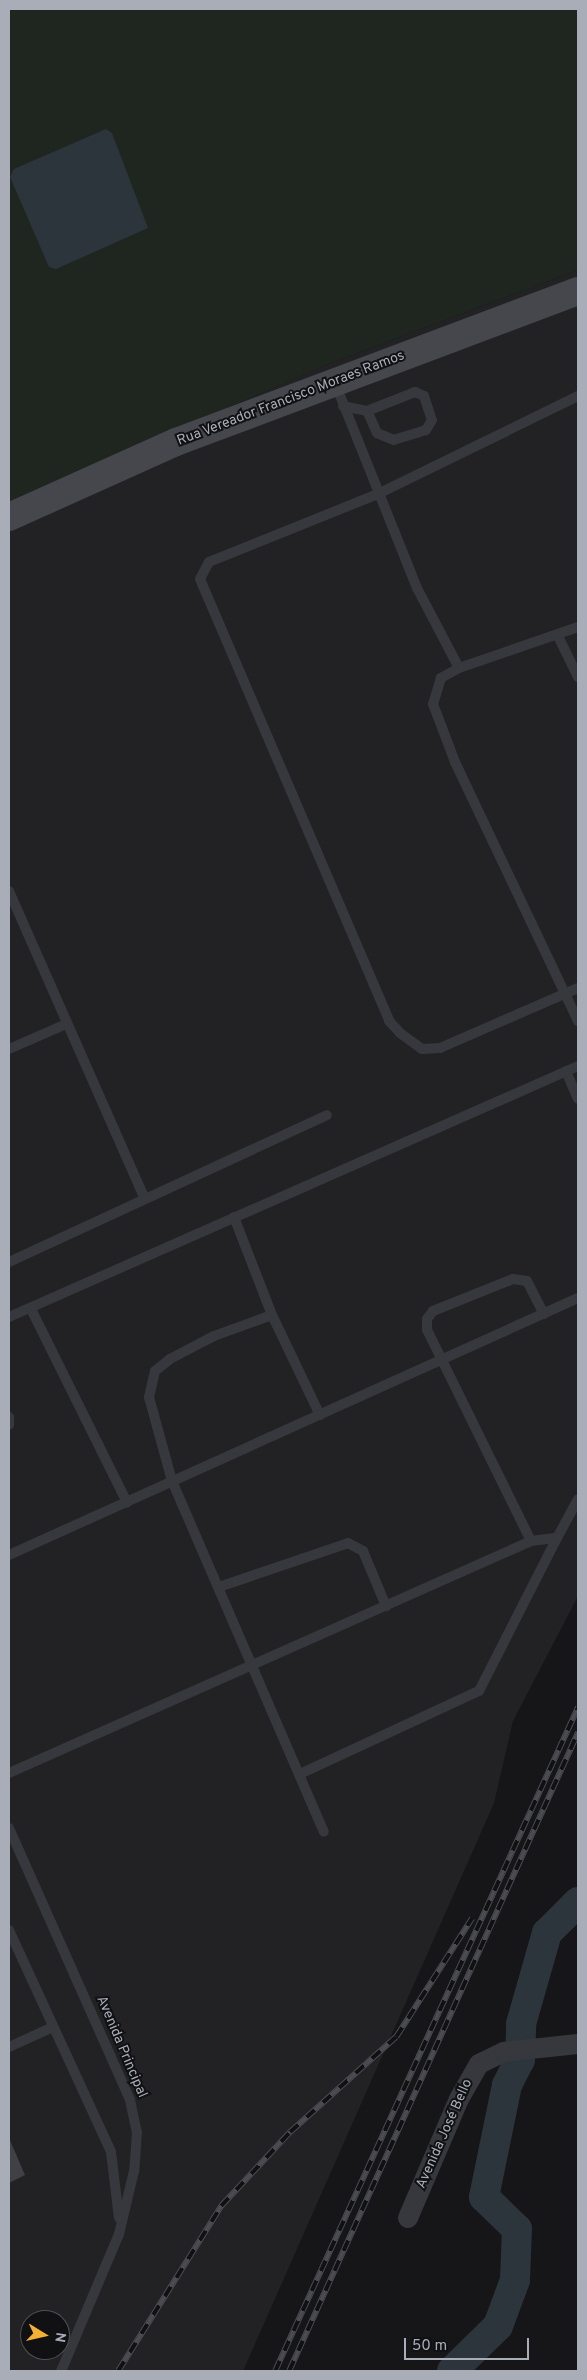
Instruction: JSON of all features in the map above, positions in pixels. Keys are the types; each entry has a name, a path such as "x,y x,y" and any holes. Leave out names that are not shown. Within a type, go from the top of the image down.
{"street":[{"name":"Rua Vereador Francisco Moraes Ramos","path":"9,517 176,442 339,394 578,291"},
{"name":"Avenida José Bello","path":"408,2218 470,2077 484,2059 504,2052 578,2044"}],"lane":[{"path":"339,394 367,411 378,433 394,440 426,430 432,420 424,396 415,392 367,411"},
{"path":"339,394 417,588 459,668"},
{"path":"578,396 378,494 209,562 200,574 204,598 389,1021 400,1033 422,1049 440,1048 578,988"},
{"path":"578,627 558,636 459,668 441,678 436,688 434,713 578,1021"},
{"path":"558,636 578,678"},
{"path":"9,891 64,1025 144,1197"},
{"path":"9,1049 64,1025"},
{"path":"9,1317 31,1309 234,1217 578,1066"},
{"path":"566,1071 578,1099"},
{"path":"9,1262 144,1197 327,1114"},
{"path":"234,1217 272,1315 320,1414"},
{"path":"531,1541 427,1330 433,1311 520,1279 532,1286 544,1314"},
{"path":"9,1555 578,1298"},
{"path":"31,1309 127,1502"},
{"path":"272,1315 214,1336 155,1371 149,1398 172,1481 302,1773 324,1832"},
{"path":"9,1417 9,1425"},
{"path":"302,1773 479,1690 578,1499"},
{"path":"9,1774 531,1541 557,1538"},
{"path":"219,1588 348,1543 363,1551 386,1606"},
{"name":"Avenida Principal","path":"9,1828 130,2100 136,2132 134,2171 119,2234"},
{"path":"9,1930 111,2152 118,2179 119,2234 61,2371"},
{"path":"9,2047 53,2027"}],"shaded area":[{"path":"9,9 578,9 578,270 328,364 9,504"},
{"path":"106,129 112,133 148,228 56,269 49,267 10,177 14,169"},
{"path":"578,270 578,1596 513,1721 494,1803 243,2371 9,2371 9,504 328,364"}],"building":[{"path":"9,2138 25,2175 9,2183"}],"waterway":[{"path":"452,2371 498,2326 515,2280 517,2229 484,2197 507,2085 520,2060 521,2024 547,1933 578,1902"}],"railway":[{"path":"275,2371 578,1707"},
{"path":"289,2371 578,1732"},
{"path":"118,2371 221,2206 290,2132 396,2037 472,1918"}]}
